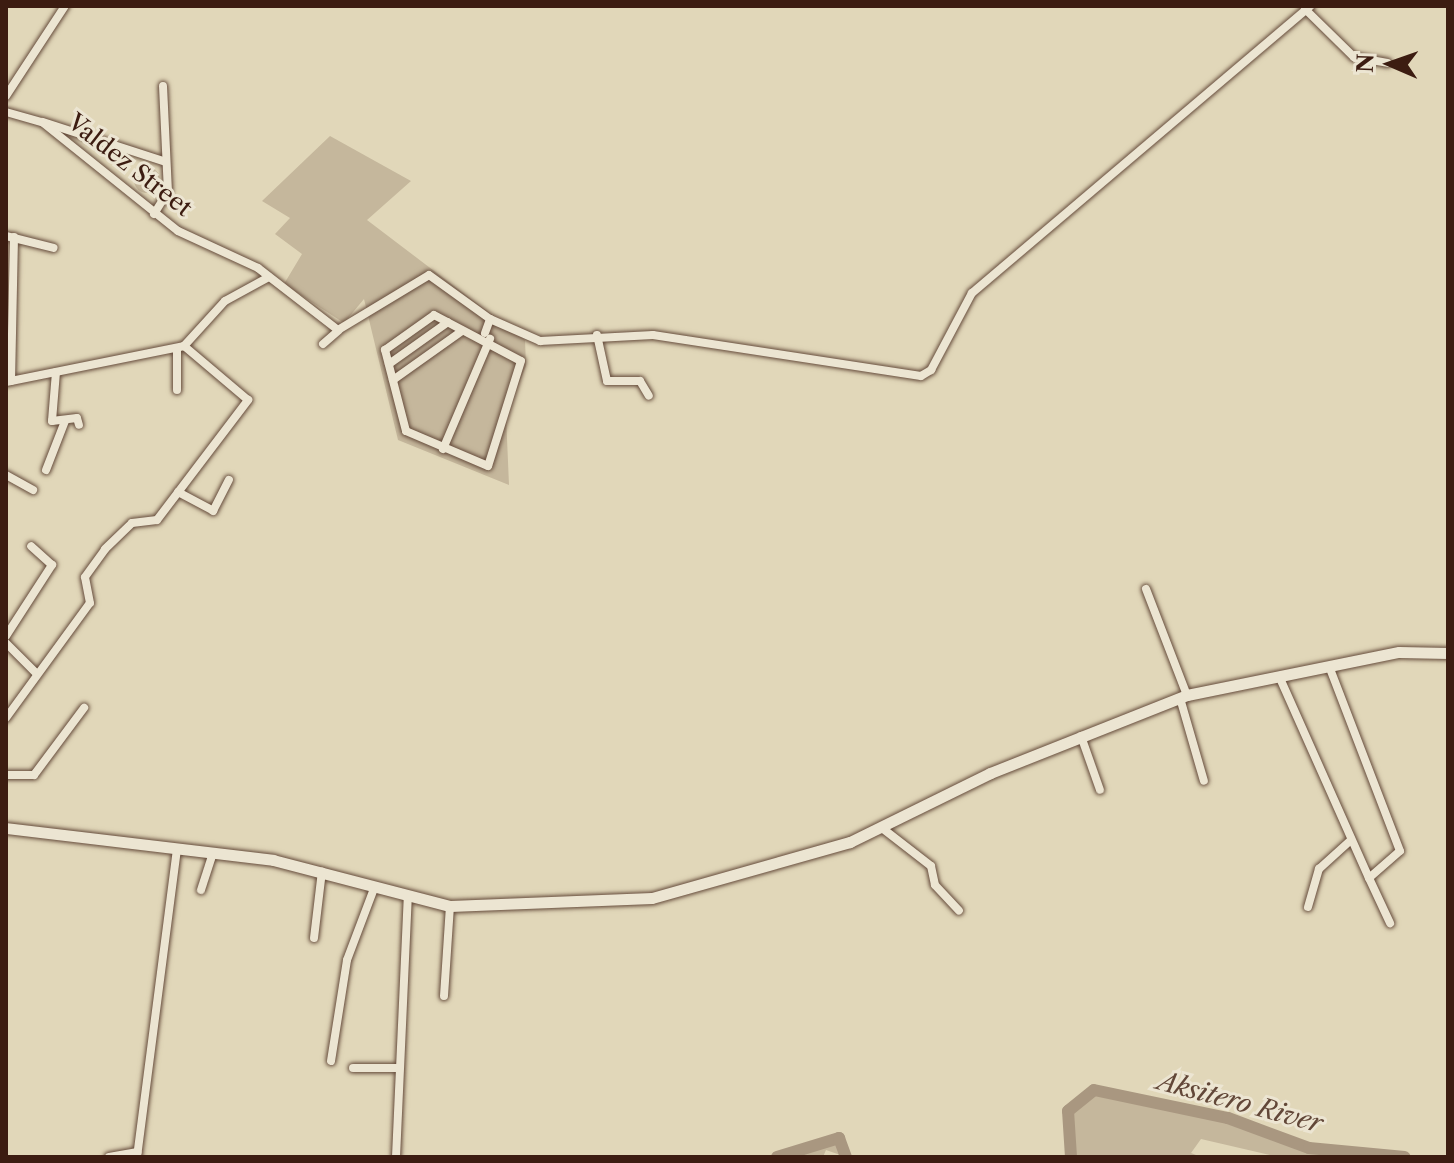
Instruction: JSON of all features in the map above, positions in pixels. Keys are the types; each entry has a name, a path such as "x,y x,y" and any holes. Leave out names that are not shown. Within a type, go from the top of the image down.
{"street":[{"path":"6,96 65,6"},
{"path":"323,344 339,330 348,330 370,304 429,275 494,321 545,342 597,335 653,335 925,375 969,296 1308,7 1354,57 1387,63"},
{"path":"154,214 166,199 163,86"},
{"name":"Valdez Street","path":"6,112 42,122 154,214 269,277 339,330"},
{"path":"42,122 166,162"},
{"path":"54,248 10,236 8,382 180,347 225,301 269,277"},
{"path":"434,315 486,340 521,364 489,465 407,433 386,349 434,315"},
{"path":"443,449 494,321"},
{"path":"389,364 448,322"},
{"path":"393,380 462,331"},
{"path":"597,335 607,381 640,381 649,396"},
{"path":"177,390 180,347"},
{"path":"6,718 90,603 85,577 105,549 132,523 157,520 249,398 180,347"},
{"path":"56,372 52,421 77,418 79,425"},
{"path":"46,470 65,421"},
{"path":"6,475 33,490"},
{"path":"178,492 213,511 229,480"},
{"path":"6,636 52,565 31,546"},
{"path":"1146,589 1184,697 1204,781"},
{"path":"6,643 37,674"},
{"path":"6,828 213,853 322,871 450,906 661,896 882,828 1081,736 1184,697 1409,651 1447,654"},
{"path":"1329,666 1400,851 1369,878"},
{"path":"1279,676 1390,923"},
{"path":"6,775 34,775 84,708"},
{"path":"1081,736 1100,790"},
{"path":"882,828 931,866 935,885 959,911"},
{"path":"1308,907 1319,869 1351,840"},
{"path":"109,1157 137,1155 177,849"},
{"path":"201,890 213,853"},
{"path":"314,938 322,871"},
{"path":"331,1061 347,960 375,886"},
{"path":"396,1157 408,895"},
{"path":"444,996 450,906"},
{"path":"353,1068 398,1068"}],"shaded area":[{"path":"330,136 411,181 367,220 525,340 526,366 506,415 509,485 398,440 364,299 344,323 284,284 302,254 275,234 290,218 262,201"},
{"path":"147,167 156,171 160,180 156,189 147,193 138,189 134,180 138,171"},
{"path":"1094,1090 1228,1118 1309,1148 1405,1157 1274,1156 1201,1139 1191,1153 1201,1157 1069,1157 1068,1111"},
{"path":"839,1138 846,1157 826,1150 823,1157 777,1157"}],"waterway":[{"name":"Aksitero River","path":"1071,1157 1068,1111 1094,1090 1228,1118 1309,1148 1405,1157"},
{"name":"Aksitero River","path":"777,1157 839,1138 846,1157"}]}
